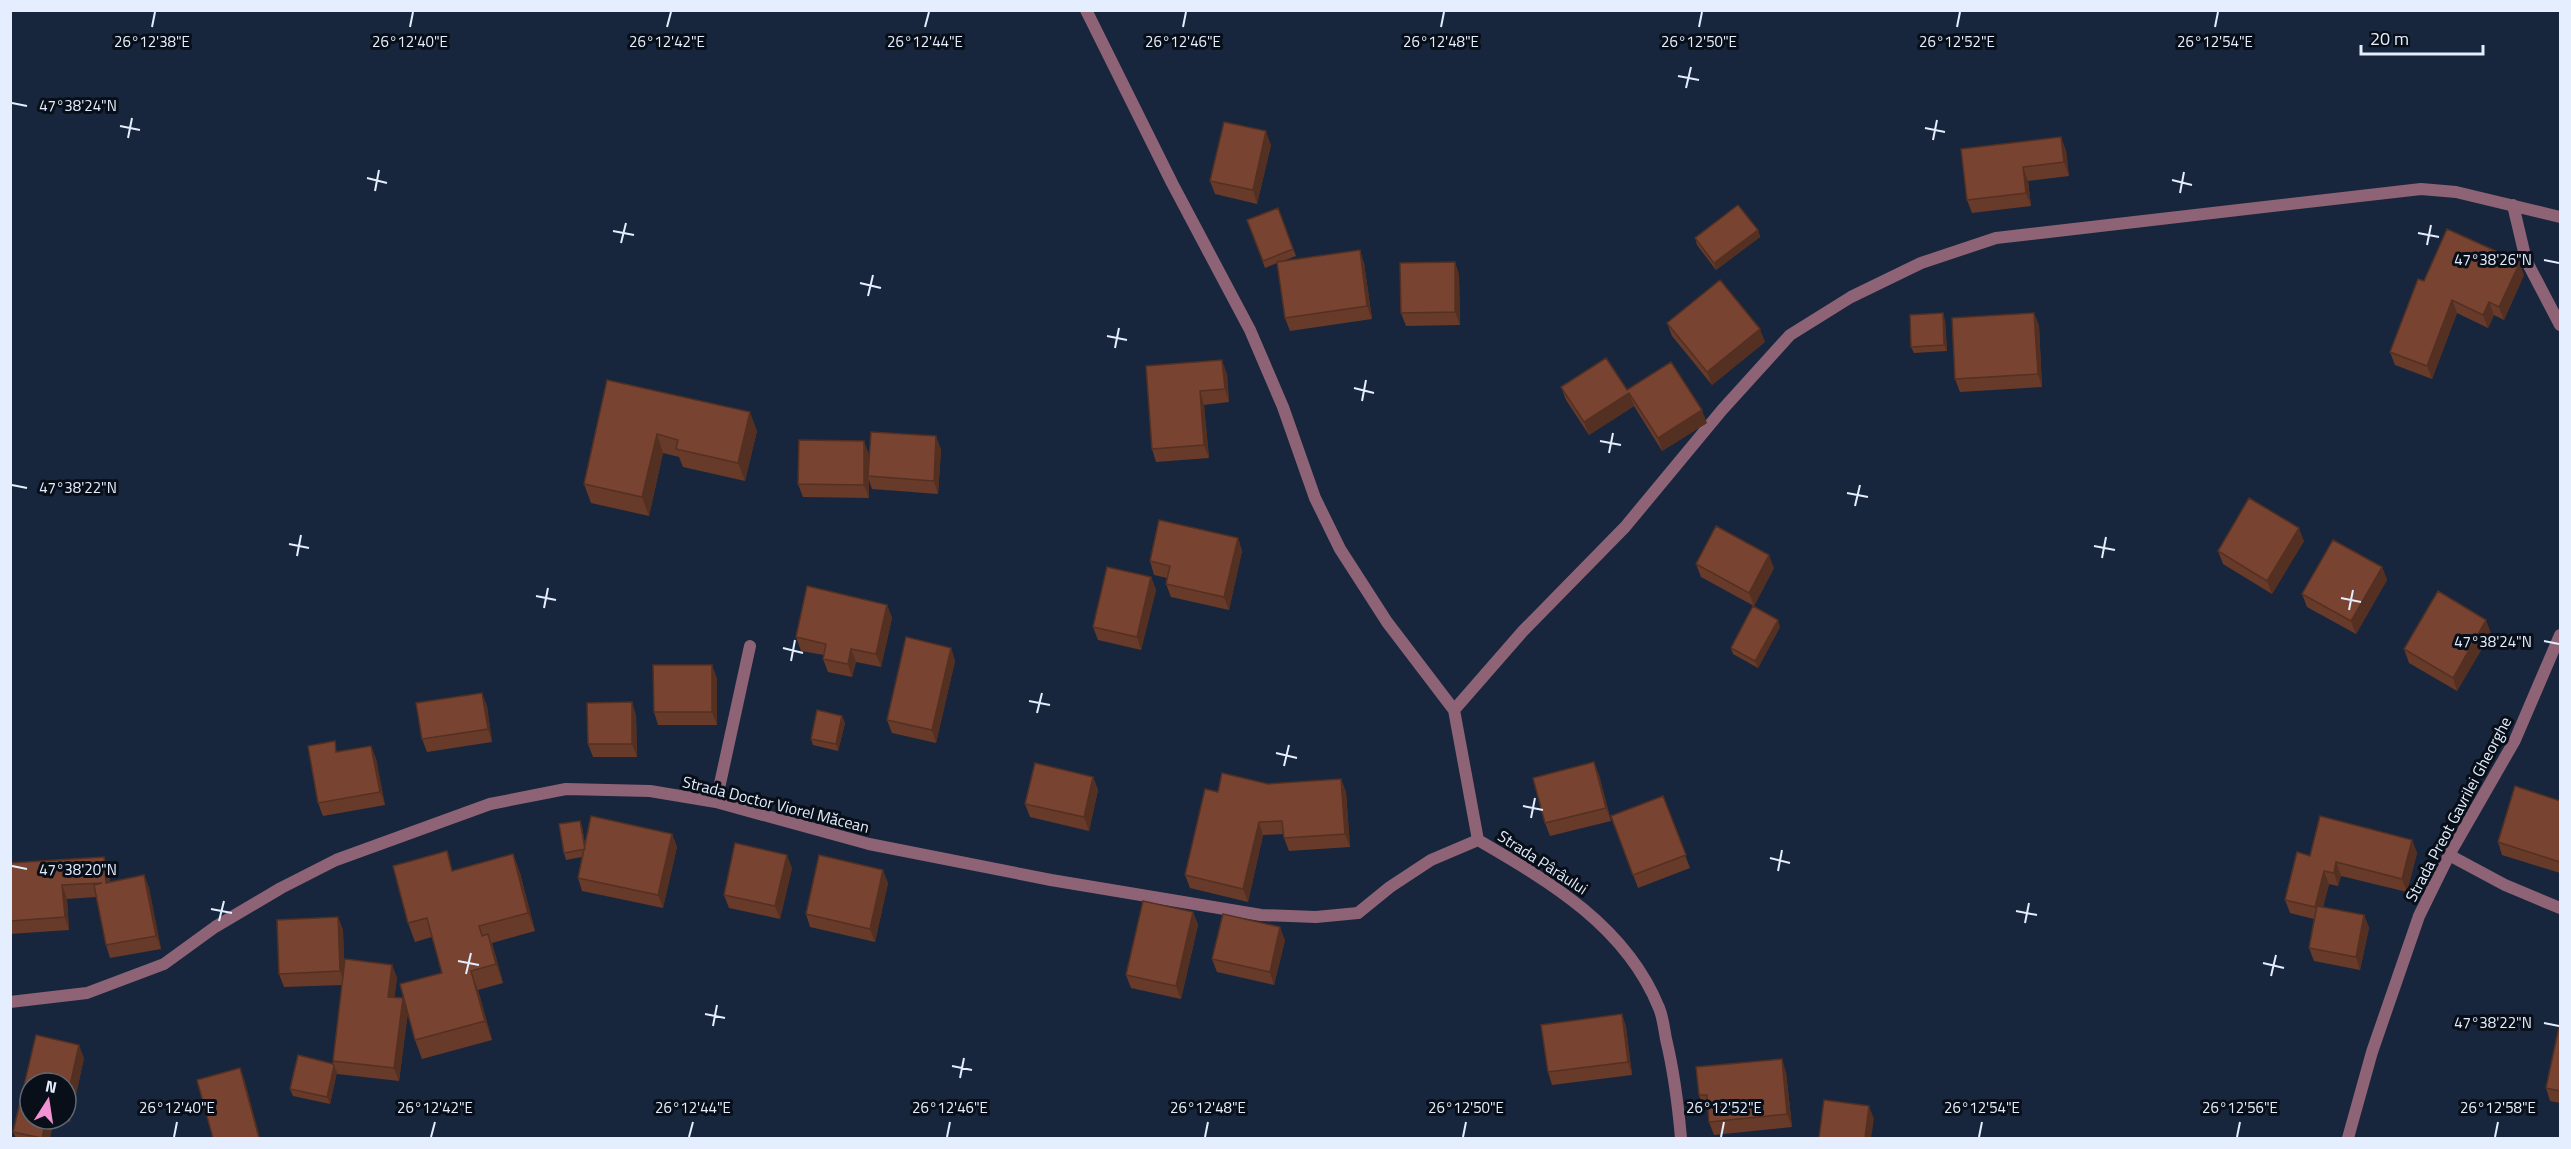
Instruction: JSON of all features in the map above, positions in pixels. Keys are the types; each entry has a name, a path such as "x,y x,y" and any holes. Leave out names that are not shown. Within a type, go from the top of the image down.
{"street":[{"path":"1086,10 1172,183 1250,330 1283,407 1315,498 1340,549 1387,622 1454,710 1478,840"},
{"path":"1454,710 1523,631 1625,527 1722,410 1790,335 1851,297 1921,263 1996,238 2421,189 2456,192 2560,217"},
{"path":"2513,205 2526,260 2560,325"},
{"name":"Strada Preot Gavrilei Gheorghe","path":"2348,1138 2372,1052 2419,916 2450,855 2515,740 2560,634"},
{"path":"716,802 750,646"},
{"name":"Strada Doctor Viorel Măcean","path":"10,1002 87,993 164,964 215,927 281,888 336,860 489,804 566,789 651,791 716,802 869,844 1261,915 1316,917 1358,912 1431,860 1478,840"},
{"name":"Strada Pârâului","path":"1478,840 1558,888 1593,915 1632,958 1660,1008 1677,1087 1681,1138"},
{"path":"2450,855 2505,885 2560,908"}],"building":[{"path":"1224,122 1266,131 1253,190 1210,181"},
{"path":"2061,137 2064,162 2023,167 2026,193 1967,200 1961,149"},
{"path":"1738,205 1758,230 1714,263 1695,238"},
{"path":"1278,208 1293,249 1263,261 1247,220"},
{"path":"2447,229 2520,262 2499,307 2489,302 2483,315 2452,300 2427,366 2390,352 2418,279 2424,281"},
{"path":"1360,250 1367,306 1285,318 1277,262"},
{"path":"1455,262 1455,312 1401,313 1400,263"},
{"path":"1720,280 1760,329 1707,372 1667,323"},
{"path":"1943,313 1944,345 1911,347 1910,315"},
{"path":"2034,313 2038,374 1955,379 1952,318"},
{"path":"1606,358 1627,390 1671,362 1702,410 1658,438 1629,393 1584,422 1561,387"},
{"path":"1222,360 1225,389 1200,391 1204,445 1152,449 1146,366"},
{"path":"607,380 750,412 738,463 676,449 678,440 657,434 642,497 584,484"},
{"path":"871,432 936,436 934,481 868,476"},
{"path":"799,440 864,441 864,485 798,484"},
{"path":"2249,498 2299,528 2267,581 2218,551"},
{"path":"1159,520 1238,538 1224,597 1166,584 1170,566 1150,561"},
{"path":"1716,526 1769,555 1749,593 1696,564"},
{"path":"2333,540 2382,567 2351,621 2302,594"},
{"path":"1107,567 1151,577 1137,637 1093,627"},
{"path":"807,586 887,605 876,654 851,649 848,664 823,659 826,644 796,637"},
{"path":"2438,591 2486,620 2453,678 2404,649"},
{"path":"1753,606 1778,620 1755,661 1731,648"},
{"path":"906,637 951,648 932,730 887,720"},
{"path":"653,665 712,665 712,712 654,712"},
{"path":"482,693 488,729 422,739 416,703"},
{"path":"632,702 632,744 588,744 587,703"},
{"path":"817,710 842,716 836,744 811,739"},
{"path":"335,741 336,752 371,746 380,792 318,803 308,746"},
{"path":"1594,762 1606,808 1545,823 1533,778"},
{"path":"1035,763 1093,777 1084,817 1025,804"},
{"path":"1222,773 1268,784 1341,779 1345,834 1284,838 1282,821 1259,822 1243,889 1185,875 1205,789 1218,792"},
{"path":"2515,786 2560,801 2560,862 2498,842"},
{"path":"1663,796 1686,855 1633,875 1611,816"},
{"path":"591,816 672,834 658,895 578,878"},
{"path":"2320,816 2412,840 2402,879 2336,862 2334,873 2324,871 2315,907 2285,900 2297,852 2310,856"},
{"path":"580,821 585,849 564,853 559,824"},
{"path":"735,843 787,855 775,906 724,895"},
{"path":"447,851 452,871 513,854 528,913 479,926 482,936 488,934 496,964 471,971 485,1021 415,1040 400,984 442,973 427,918 408,923 393,866"},
{"path":"819,855 883,870 870,929 806,914"},
{"path":"104,857 106,883 144,875 156,936 106,945 94,885 102,883 62,885 65,917 10,921 10,863"},
{"path":"1143,901 1193,912 1176,986 1126,975"},
{"path":"2317,906 2364,915 2356,957 2309,948"},
{"path":"1223,914 1280,927 1270,972 1212,959"},
{"path":"338,917 340,971 279,974 277,920"},
{"path":"345,959 392,965 388,997 403,998 394,1068 333,1061"},
{"path":"1622,1014 1628,1062 1548,1072 1541,1025"},
{"path":"2560,1027 2560,1091 2546,1088"},
{"path":"36,1035 79,1045 73,1071 27,1071"},
{"path":"298,1055 333,1064 327,1097 290,1089"},
{"path":"1782,1059 1787,1114 1709,1122 1707,1095 1699,1095 1696,1067"},
{"path":"240,1068 259,1138 213,1138 197,1080"},
{"path":"1824,1100 1869,1106 1865,1138 1819,1138"},
{"path":"18,1111 18,1131 43,1131 42,1138 13,1132"}]}
